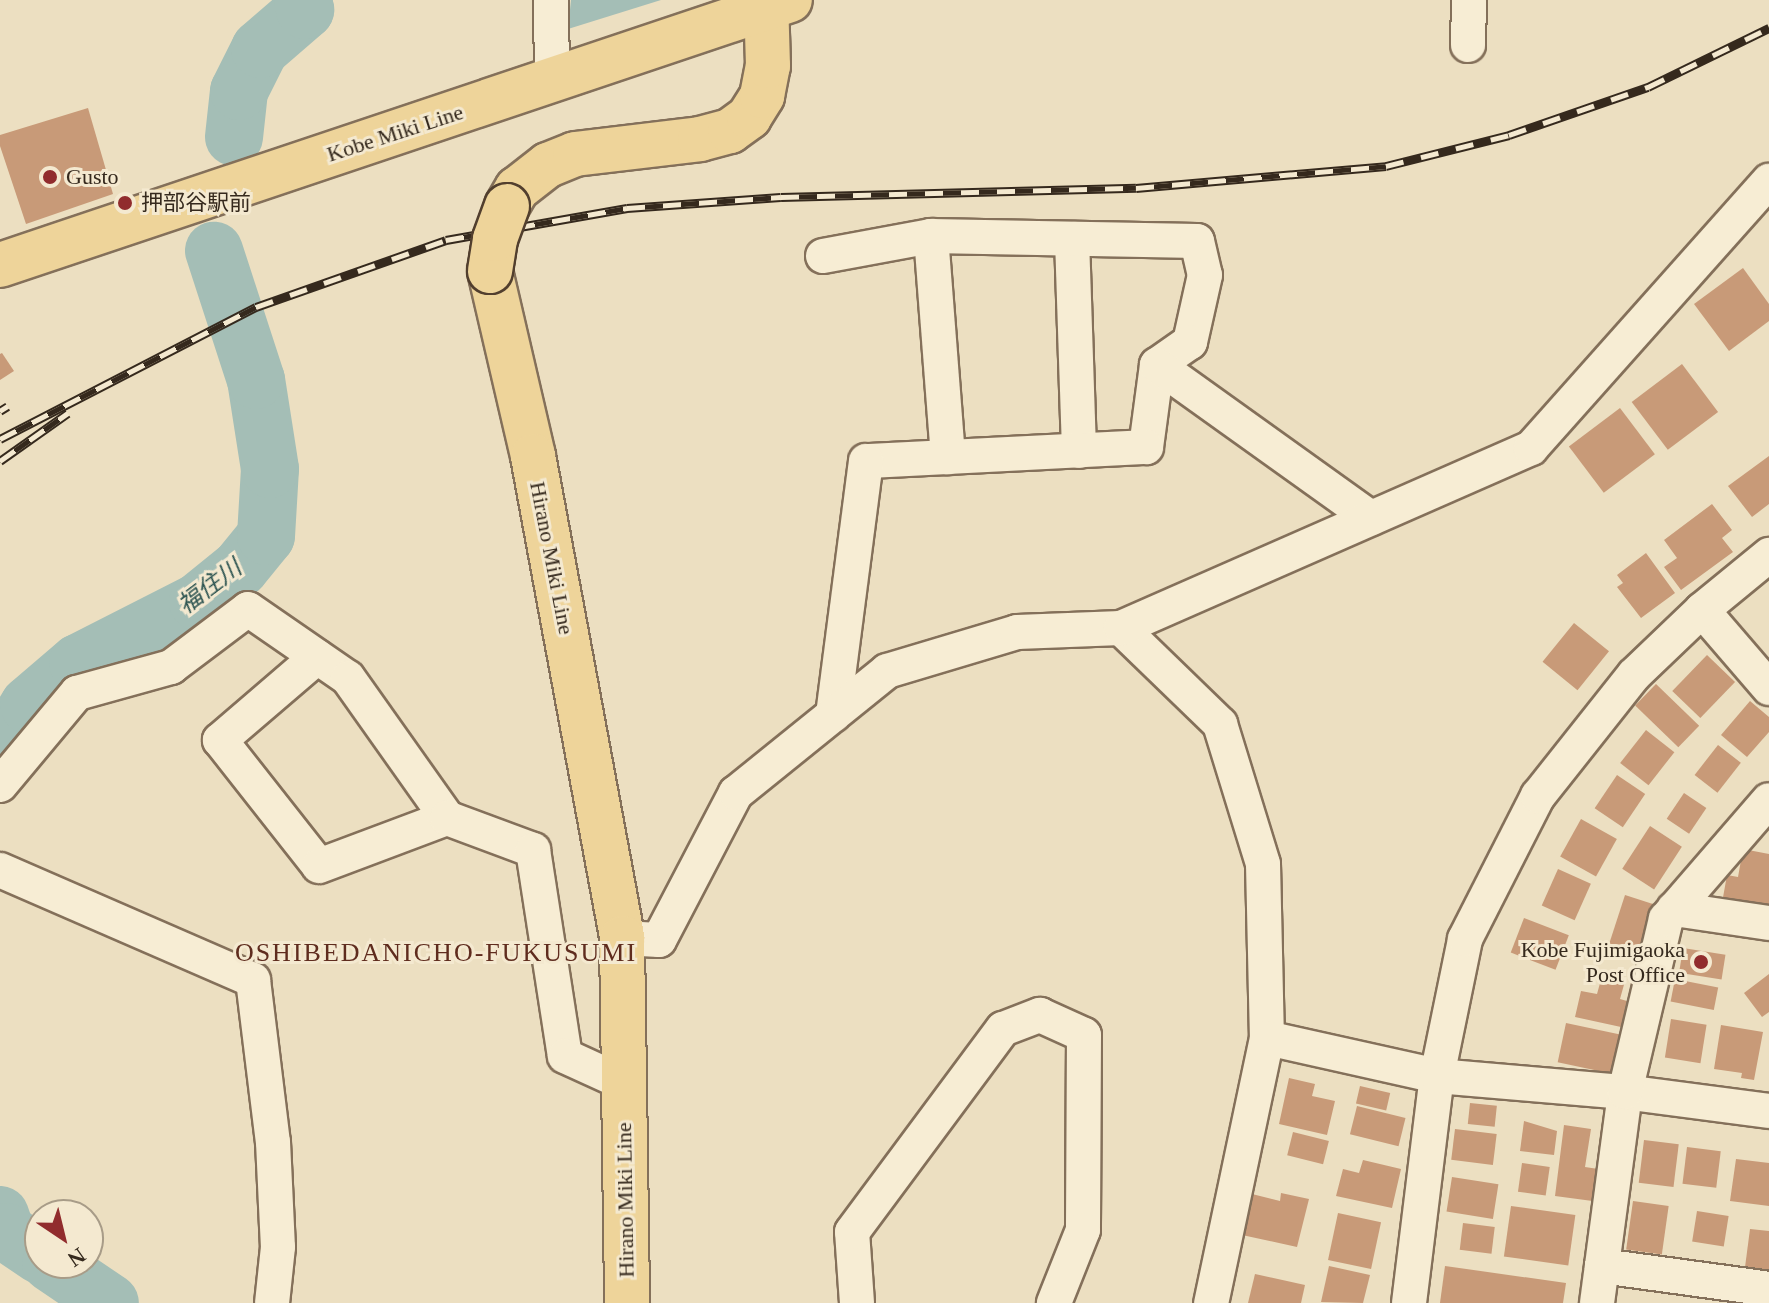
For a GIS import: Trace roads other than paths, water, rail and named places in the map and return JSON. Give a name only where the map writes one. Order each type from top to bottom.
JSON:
[{"type":"main road","name":"Kobe Miki Line","points":[[0,265],[552,81],[774,2]]},
{"type":"main road","name":"Hirano Miki Line","points":[[627,1303],[622,938],[533,456],[490,271],[495,239],[507,206],[517,189],[548,165],[575,154],[700,139],[730,131],[749,117],[762,96],[774,2]]},
{"type":"street","points":[[551,0],[552,81]]},
{"type":"street","points":[[1468,45],[1469,0]]},
{"type":"street","points":[[622,938],[659,940],[736,793],[887,671],[1017,632],[1121,628],[1531,448],[1769,181]]},
{"type":"street","points":[[931,236],[948,457]]},
{"type":"street","points":[[823,256],[931,236],[1197,241],[1205,275],[1190,342],[1157,365],[1146,447],[866,461],[833,715]]},
{"type":"street","points":[[1072,239],[1079,451]]},
{"type":"street","points":[[1157,365],[1371,518]]},
{"type":"street","points":[[1409,1303],[1437,1076],[1465,939],[1538,796],[1634,675],[1702,610],[1769,555]]},
{"type":"street","points":[[0,785],[77,693],[171,667],[248,609],[348,678],[447,818],[533,850],[565,1056],[624,1083]]},
{"type":"street","points":[[1702,610],[1769,688]]},
{"type":"street","points":[[1121,628],[1220,724],[1263,864],[1267,1038],[1211,1303]]},
{"type":"street","points":[[317,657],[220,740],[319,866],[447,818]]},
{"type":"street","points":[[1597,1303],[1625,1092],[1666,919],[1769,800]]},
{"type":"street","points":[[0,870],[253,980],[273,1142],[278,1247],[272,1303]]},
{"type":"street","points":[[1674,909],[1769,923]]},
{"type":"street","points":[[857,1303],[852,1232],[1003,1029],[1040,1015],[1084,1035],[1083,1230],[1054,1303]]},
{"type":"street","points":[[1267,1038],[1437,1076],[1625,1092],[1769,1111]]},
{"type":"street","points":[[1602,1266],[1769,1289]]},
{"type":"water","points":[[571,0],[661,0],[568,29]]},
{"type":"waterway","name":"福住川","points":[[234,137],[239,91],[260,49],[305,10],[303,0]]},
{"type":"waterway","name":"福住川","points":[[0,752],[29,705],[78,663],[198,602],[240,568],[266,536],[270,469],[256,380],[214,251]]},
{"type":"waterway","name":"福住川","points":[[0,1215],[6,1232],[24,1244]]},
{"type":"waterway","name":"福住川","points":[[75,1279],[110,1303]]},
{"type":"railway","points":[[0,439],[256,307],[446,240],[627,208],[781,197],[1136,188],[1386,166],[1509,135],[1648,87],[1769,28]]},
{"type":"railway","points":[[0,411],[8,406]]},
{"type":"railway","points":[[0,461],[68,413]]},
{"type":"place","name":"Gusto","points":[[50,177]]},
{"type":"place","name":"押部谷駅前","points":[[125,203]]},
{"type":"place","name":"Kobe Fujimigaoka Post Office","points":[[1701,962]]},
{"type":"district","name":"OSHIBEDANICHO-FUKUSUMI","points":[[436,953]]}]
